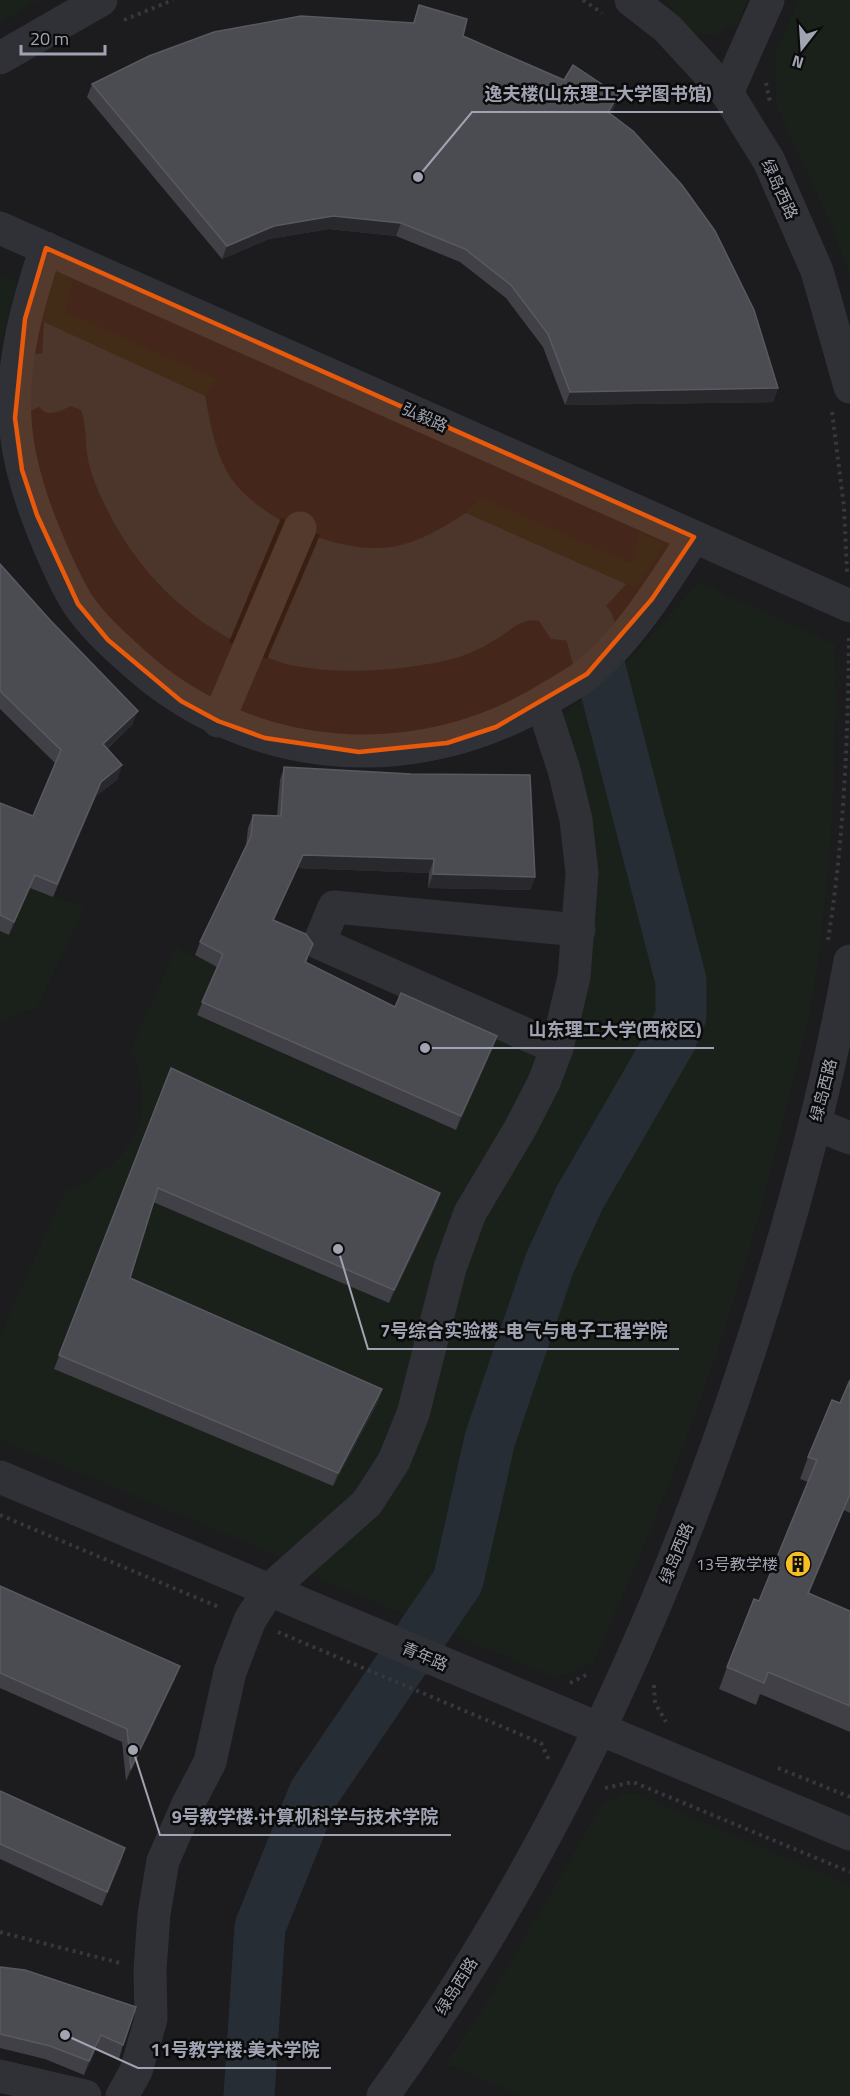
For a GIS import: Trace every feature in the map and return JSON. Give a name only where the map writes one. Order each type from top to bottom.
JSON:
[{"type":"street","points":[[0,58],[101,0]]},
{"type":"street","points":[[727,93],[768,0]]},
{"type":"street","name":"绿岛西路","points":[[620,9],[667,28],[727,93],[769,161],[817,271],[841,399]]},
{"type":"street","name":"弘毅路","points":[[0,228],[849,606]]},
{"type":"street","points":[[46,248],[25,319],[17,368],[11,471],[78,604],[108,640],[142,671],[181,701],[218,721],[265,738],[314,748],[359,752],[447,743],[496,728],[542,703],[587,674],[623,636],[652,599],[694,537]]},
{"type":"street","points":[[218,721],[248,655],[300,528]]},
{"type":"street","points":[[123,2096],[136,2072],[151,2019],[150,1970],[154,1914],[163,1861],[187,1806],[210,1762],[230,1672],[250,1620],[269,1590],[367,1503],[394,1461],[413,1414],[450,1268],[470,1214],[521,1127],[544,1082],[557,1048],[574,977],[582,873],[576,820],[564,770],[542,703]]},
{"type":"street","points":[[557,1048],[319,943],[334,907],[579,930]]},
{"type":"street","name":"绿岛西路","points":[[383,2096],[454,1992],[509,1900],[628,1671],[679,1550],[732,1406],[771,1283],[815,1124],[837,1037],[839,954]]},
{"type":"street","points":[[815,1124],[850,1138]]},
{"type":"street","name":"青年路","points":[[0,1477],[850,1834]]},
{"type":"street","points":[[0,2076],[67,2094]]},
{"type":"path","points":[[583,0],[620,9]]},
{"type":"path","points":[[839,954],[849,606],[841,399]]},
{"type":"path","points":[[0,1515],[541,1743],[549,1759],[548,1770]]},
{"type":"path","points":[[564,1685],[587,1676],[595,1669]]},
{"type":"path","points":[[654,1680],[655,1704],[663,1721],[674,1725]]},
{"type":"path","points":[[773,1766],[850,1797]]},
{"type":"path","points":[[599,1795],[604,1788],[633,1782],[850,1872]]},
{"type":"path","points":[[0,1932],[150,1970]]},
{"type":"highlighted area","points":[[46,248],[694,537],[652,599],[587,674],[496,727],[447,743],[359,752],[265,738],[218,721],[181,701],[108,640],[78,604],[37,515],[22,470],[15,418],[25,319]]},
{"type":"shaded area","points":[[0,0],[850,0],[850,2096],[0,2096]]},
{"type":"shaded area","points":[[0,0],[39,0],[0,23]]},
{"type":"shaded area","points":[[664,0],[748,0],[737,25],[714,35],[694,33]]},
{"type":"shaded area","points":[[799,0],[850,0],[850,277],[833,229],[776,105],[775,55]]},
{"type":"shaded area","points":[[51,268],[73,279],[66,312],[217,379],[205,396],[33,318]]},
{"type":"shaded area","points":[[0,275],[17,282],[0,346]]},
{"type":"shaded area","points":[[44,322],[205,396],[218,452],[226,470],[239,488],[257,504],[303,532],[329,541],[379,548],[401,545],[418,539],[435,532],[466,513],[626,584],[589,625],[571,641],[551,639],[539,621],[533,620],[521,623],[489,644],[464,655],[444,661],[406,667],[368,671],[329,670],[290,665],[269,658],[224,636],[202,622],[163,588],[130,548],[104,503],[93,476],[88,460],[81,410],[71,406],[50,413],[39,406]]},
{"type":"shaded area","points":[[481,497],[631,563],[639,532],[665,544],[635,588],[466,513]]},
{"type":"shaded area","points":[[699,582],[835,644],[836,719],[833,795],[828,871],[817,967],[805,1032],[766,1189],[747,1259],[702,1395],[651,1530],[593,1663],[557,1678],[303,1572],[360,1527],[457,1291],[486,1206],[583,993],[553,724],[634,655]]},
{"type":"shaded area","points":[[30,888],[85,907],[37,1008],[0,1024],[0,931],[9,935]]},
{"type":"shaded area","points":[[176,947],[218,967],[197,1015],[455,1130],[458,1020],[543,1059],[404,1420],[373,1481],[288,1560],[0,1440],[0,1335],[65,1191],[89,1180],[108,1167],[123,1152],[134,1136],[140,1118],[142,1097],[139,1074],[131,1049]]},
{"type":"shaded area","points":[[623,1793],[637,1794],[850,1885],[850,2096],[522,2096],[446,2064],[494,1991],[601,1805]]},
{"type":"pier","points":[[281,518],[320,535],[267,659],[229,642]]},
{"type":"building","points":[[419,5],[467,19],[463,36],[564,80],[573,65],[618,95],[608,112],[633,131],[682,185],[715,231],[754,310],[778,388],[570,392],[548,334],[511,285],[465,249],[401,223],[333,216],[274,226],[227,246],[92,84],[149,56],[214,32],[301,16],[414,23]]},
{"type":"building","points":[[0,564],[50,620],[138,711],[103,744],[122,765],[101,782],[57,884],[35,875],[14,922],[0,915],[0,803],[33,816],[61,750],[0,691]]},
{"type":"building","points":[[284,767],[411,774],[530,775],[535,877],[433,874],[434,859],[303,855],[273,920],[306,934],[313,944],[305,962],[395,1007],[401,993],[497,1036],[461,1116],[202,1002],[223,954],[200,942],[251,836],[253,815],[281,816]]},
{"type":"building","points":[[171,1068],[440,1193],[394,1290],[158,1188],[130,1278],[382,1389],[338,1473],[59,1355]]},
{"type":"building","name":"13号教学楼","points":[[850,1380],[850,1494],[808,1593],[850,1611],[850,1706],[768,1672],[764,1683],[727,1667],[754,1599],[759,1601],[817,1460],[808,1457],[832,1400],[840,1403]]},
{"type":"building","points":[[0,1586],[180,1666],[131,1768],[127,1729],[0,1673]]},
{"type":"building","points":[[0,1791],[125,1848],[107,1892],[0,1844]]},
{"type":"building","points":[[0,1967],[25,1970],[136,2007],[123,2045],[101,2035],[89,2061],[50,2046],[0,2034]]},
{"type":"waterway","points":[[0,396],[40,379]]},
{"type":"waterway","points":[[249,2096],[260,1927],[314,1793],[458,1581],[490,1439],[549,1265],[579,1199],[671,1040],[681,1016],[681,981],[589,625]]},
{"type":"place","name":"逸夫楼(山东理工大学图书馆)","points":[[418,177]]},
{"type":"place","name":"山东理工大学(西校区)","points":[[425,1048]]},
{"type":"place","name":"7号综合实验楼-电气与电子工程学院","points":[[338,1249]]},
{"type":"place","name":"13号教学楼","points":[[798,1564]]},
{"type":"place","name":"9号教学楼·计算机科学与技术学院","points":[[133,1750]]},
{"type":"place","name":"11号教学楼·美术学院","points":[[65,2035]]}]
